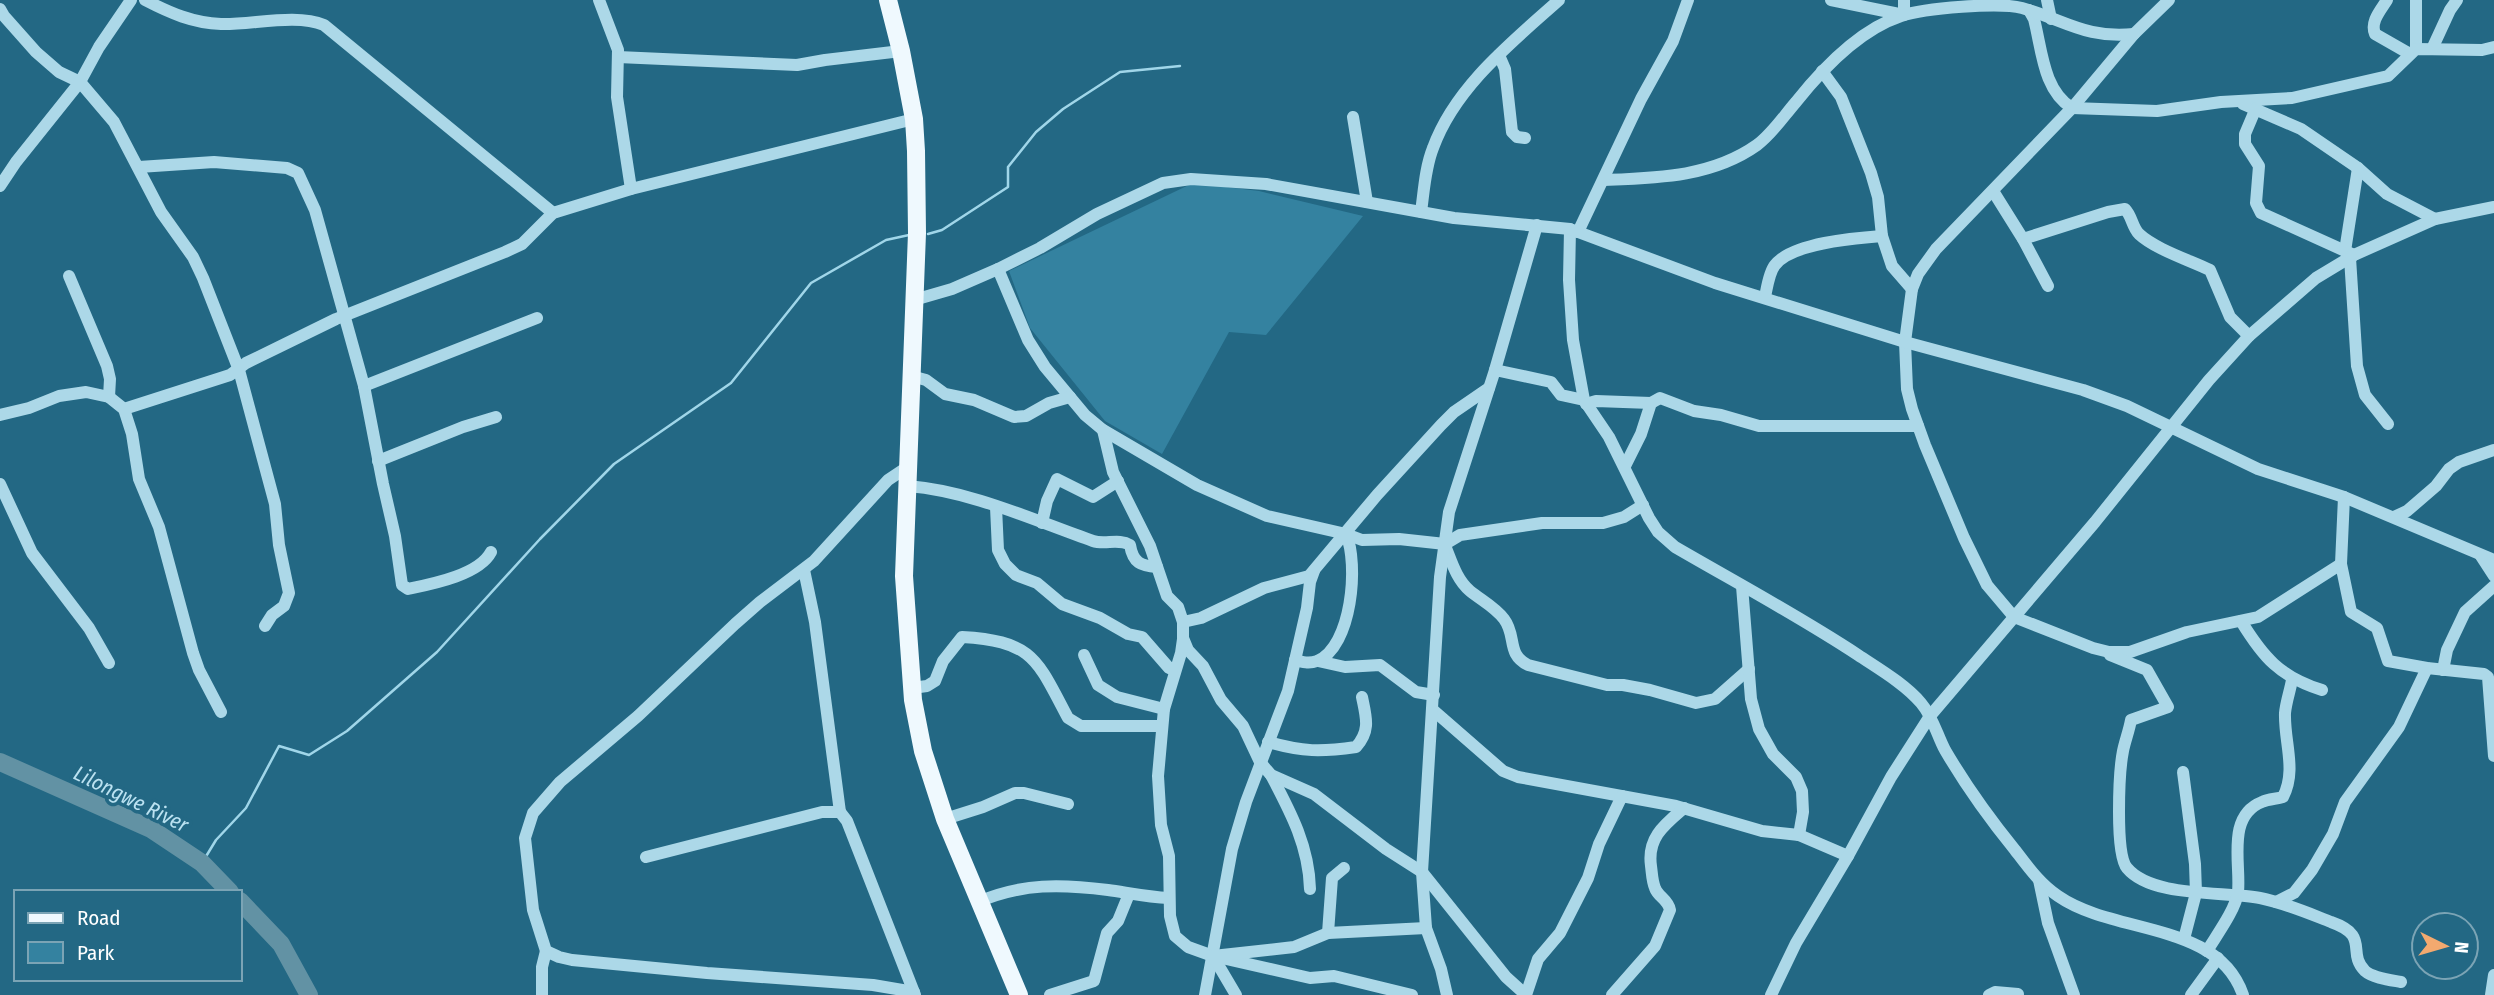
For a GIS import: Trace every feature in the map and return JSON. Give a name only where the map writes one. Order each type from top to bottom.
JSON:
[{"type":"main road","points":[[888,0],[914,119],[917,233],[904,576],[912,688],[923,751],[945,819],[1019,995]]},
{"type":"street","points":[[0,186],[80,82],[99,47],[131,0]]},
{"type":"street","points":[[145,0],[176,16],[205,22],[221,24],[308,20],[324,25],[553,213]]},
{"type":"street","points":[[599,0],[616,43],[617,96],[631,189]]},
{"type":"street","points":[[1420,212],[1427,170],[1439,132],[1451,110],[1499,55],[1559,0]]},
{"type":"street","points":[[1688,0],[1673,41],[1641,99],[1604,180],[1574,230],[1569,281],[1573,341],[1585,402],[1609,437],[1657,532],[1742,586],[1805,620],[1913,695],[1930,716],[1940,741],[1983,811],[2039,880],[2058,896],[2085,910],[2184,939],[2213,954],[2235,979],[2243,995]]},
{"type":"street","points":[[1831,0],[1904,15]]},
{"type":"street","points":[[1904,0],[1904,15]]},
{"type":"street","points":[[2047,0],[2052,19]]},
{"type":"street","points":[[2169,0],[2134,34],[2072,108],[1936,249],[1918,274],[1912,289],[1905,342],[1907,389],[1918,426],[1964,538],[1987,585],[2014,617],[2147,670],[2168,707],[2131,720],[2122,753],[2119,842],[2120,857],[2127,868],[2139,877],[2196,893],[2238,895],[2276,902],[2347,927],[2354,938],[2364,970],[2371,975],[2400,982]]},
{"type":"street","points":[[2387,0],[2375,19],[2373,31],[2413,52]]},
{"type":"street","points":[[2413,52],[2416,0]]},
{"type":"street","points":[[2432,49],[2457,0]]},
{"type":"street","points":[[1604,180],[1672,177],[1736,157],[1768,136],[1822,71],[1866,34],[1884,22],[1904,15],[2014,6],[2085,31],[2111,37],[2134,34]]},
{"type":"street","points":[[0,9],[36,52],[59,72],[80,82],[114,122],[161,212],[193,257],[203,278],[239,370],[270,481],[289,593],[284,606],[272,615],[265,626]]},
{"type":"street","points":[[2029,10],[2034,19],[2053,90],[2062,102],[2072,108],[2157,111],[2236,101],[2292,98],[2388,76],[2413,52],[2432,49],[2482,50],[2494,47]]},
{"type":"street","points":[[618,57],[797,65],[901,51]]},
{"type":"street","points":[[1499,55],[1505,69],[1512,132],[1517,137],[1525,138]]},
{"type":"street","points":[[1822,71],[1841,97],[1871,173],[1878,197],[1882,236],[1892,266],[1912,289]]},
{"type":"street","points":[[2236,101],[2301,129],[2358,168],[2394,199],[2435,219]]},
{"type":"street","points":[[2256,108],[2245,134],[2245,144],[2259,166],[2256,203],[2261,213],[2350,255]]},
{"type":"street","points":[[1353,117],[1367,202]]},
{"type":"street","points":[[124,409],[207,384],[346,316],[513,248],[536,232],[553,213],[631,189],[914,119]]},
{"type":"street","points":[[139,167],[214,162],[287,168],[298,173],[315,210],[364,386],[396,536],[404,588],[422,586],[475,569],[491,552]]},
{"type":"street","points":[[2358,168],[2350,255],[2357,366],[2365,395],[2388,424]]},
{"type":"street","points":[[915,300],[953,289],[999,269],[1097,214],[1163,183],[1191,178],[1266,184],[1454,218],[1574,230],[1705,279],[1905,342],[2073,387],[2127,406],[2258,469],[2344,497],[2488,558],[2494,576]]},
{"type":"street","points":[[1993,191],[2048,286]]},
{"type":"street","points":[[1771,995],[1796,943],[1930,716],[2173,427],[2209,380],[2249,336],[2316,278],[2350,255],[2435,219],[2494,207]]},
{"type":"street","points":[[2023,239],[2125,209],[2136,231],[2146,240],[2210,270],[2230,317],[2249,336]]},
{"type":"street","points":[[1447,995],[1426,928],[1422,872],[1440,577],[1449,512],[1495,370],[1537,225]]},
{"type":"street","points":[[1765,297],[1774,265],[1791,253],[1847,239],[1882,236]]},
{"type":"street","points":[[999,269],[1028,340],[1045,367],[1103,430],[1197,485],[1267,516],[1362,540],[1399,539],[1445,544],[1460,535],[1542,523],[1603,523],[1624,517],[1643,505]]},
{"type":"street","points":[[69,276],[107,366],[110,379],[109,397]]},
{"type":"street","points":[[364,386],[537,318]]},
{"type":"street","points":[[1495,370],[1551,382],[1561,395],[1585,402],[1651,403],[1660,398],[1694,411],[1715,413],[1759,426],[1918,426]]},
{"type":"street","points":[[911,376],[926,380],[945,394],[974,400],[1014,417],[1026,416],[1049,403],[1070,397]]},
{"type":"street","points":[[1183,622],[1201,618],[1264,588],[1303,579],[1314,571],[1377,495],[1441,425],[1460,407],[1489,388]]},
{"type":"street","points":[[0,415],[29,408],[51,398],[94,391],[109,397],[124,409],[132,434],[139,480],[159,527],[193,653],[221,712]]},
{"type":"street","points":[[1625,466],[1641,434],[1651,403]]},
{"type":"street","points":[[378,461],[463,427],[496,417]]},
{"type":"street","points":[[1103,430],[1113,472],[1150,546],[1167,596],[1178,607],[1183,622],[1181,653],[1161,726],[1158,788],[1163,835],[1169,856],[1171,928],[1175,936],[1188,947],[1213,956],[1310,978],[1334,976],[1412,995]]},
{"type":"street","points":[[2394,517],[2407,511],[2459,462],[2494,450]]},
{"type":"street","points":[[542,995],[542,967],[546,951],[533,910],[526,856],[527,829],[533,813],[560,782],[638,716],[734,624],[804,570],[888,480],[909,466]]},
{"type":"street","points":[[1042,523],[1047,501],[1057,479],[1093,497],[1118,481]]},
{"type":"street","points":[[0,484],[32,553],[89,628],[109,663]]},
{"type":"street","points":[[908,486],[945,490],[1096,542],[1125,542],[1130,545],[1133,558],[1138,564],[1157,567]]},
{"type":"street","points":[[2344,497],[2341,564],[2351,612],[2377,628],[2388,661],[2484,674],[2488,677],[2494,756]]},
{"type":"street","points":[[996,508],[998,550],[1005,564],[1016,575],[1037,583],[1062,604],[1100,618],[1128,635],[1142,636],[1169,668],[1175,671]]},
{"type":"street","points":[[1318,661],[1332,649],[1340,635],[1350,600],[1352,563],[1346,534]]},
{"type":"street","points":[[1445,544],[1457,575],[1468,589],[1506,621],[1514,654],[1528,665],[1607,685],[1650,690],[1696,703],[1715,699],[1749,669]]},
{"type":"street","points":[[2093,648],[2109,652],[2130,652],[2187,632],[2258,617],[2341,564]]},
{"type":"street","points":[[804,570],[816,622],[840,813],[847,821],[914,993]]},
{"type":"street","points":[[1205,995],[1233,849],[1260,762],[1287,691],[1314,571]]},
{"type":"street","points":[[1742,586],[1751,699],[1759,729],[1773,754],[1796,777],[1802,792],[1803,812],[1799,835]]},
{"type":"street","points":[[2443,670],[2447,650],[2465,612],[2494,586]]},
{"type":"street","points":[[2242,621],[2262,653],[2292,680],[2322,690]]},
{"type":"street","points":[[912,688],[927,686],[935,681],[943,662],[962,637],[988,638],[1020,648],[1031,657],[1043,672],[1068,718],[1074,723],[1101,727],[1161,726]]},
{"type":"street","points":[[1183,639],[1188,650],[1210,677],[1221,700],[1243,726],[1300,834],[1307,858],[1310,889]]},
{"type":"street","points":[[1084,655],[1098,685],[1117,697],[1164,709]]},
{"type":"street","points":[[1295,660],[1308,663],[1318,661],[1345,667],[1380,666],[1416,692],[1434,695]]},
{"type":"street","points":[[2276,902],[2294,893],[2312,870],[2333,834],[2345,802],[2399,727],[2427,668]]},
{"type":"street","points":[[2191,995],[2213,954],[2238,895],[2238,836],[2246,816],[2263,800],[2283,797],[2286,792],[2291,760],[2286,737],[2285,710],[2292,680]]},
{"type":"street","points":[[1268,743],[1320,752],[1356,747],[1365,737],[1367,721],[1362,697]]},
{"type":"street","points":[[1433,710],[1503,771],[1527,779],[1684,808],[1762,831],[1799,835],[1848,856]]},
{"type":"street","points":[[2183,772],[2195,864],[2196,893],[2184,939]]},
{"type":"street","points":[[1270,775],[1314,794],[1386,849],[1422,872],[1507,977],[1526,995],[1538,959],[1560,933],[1588,878],[1599,844],[1622,796]]},
{"type":"street","points":[[945,819],[1015,793],[1068,804]]},
{"type":"street","points":[[1612,995],[1655,946],[1670,910],[1666,900],[1657,893],[1653,885],[1650,846],[1660,829],[1684,808]]},
{"type":"street","points":[[646,857],[822,812],[840,813]]},
{"type":"street","points":[[1328,933],[1332,878],[1344,868]]},
{"type":"street","points":[[2039,880],[2048,923],[2074,995]]},
{"type":"street","points":[[978,902],[1016,888],[1041,886],[1083,887],[1169,898]]},
{"type":"street","points":[[1050,995],[1094,981],[1107,933],[1118,920],[1129,894]]},
{"type":"street","points":[[1213,956],[1294,947],[1328,933],[1426,928]]},
{"type":"street","points":[[546,951],[572,960],[873,985],[914,993]]},
{"type":"street","points":[[1213,956],[1236,995]]},
{"type":"street","points":[[2492,991],[2494,975]]},
{"type":"street","points":[[1989,995],[1995,992],[2018,994]]},
{"type":"green space","points":[[1193,183],[1259,191],[1363,216],[1266,335],[1229,332],[1162,454],[1105,421],[1030,328],[1009,271]]},
{"type":"waterway","points":[[928,234],[942,230],[1008,187],[1008,167],[1036,132],[1063,109],[1120,72],[1180,66]]},
{"type":"waterway","points":[[202,863],[216,840],[246,808],[279,746],[309,755],[347,731],[437,652],[540,539],[614,464],[731,383],[811,283],[886,240],[909,235]]},
{"type":"waterway","name":"Lilongwe River","points":[[0,762],[151,829],[202,863],[228,890]]},
{"type":"waterway","name":"Lilongwe River","points":[[242,903],[281,944],[309,995]]}]
